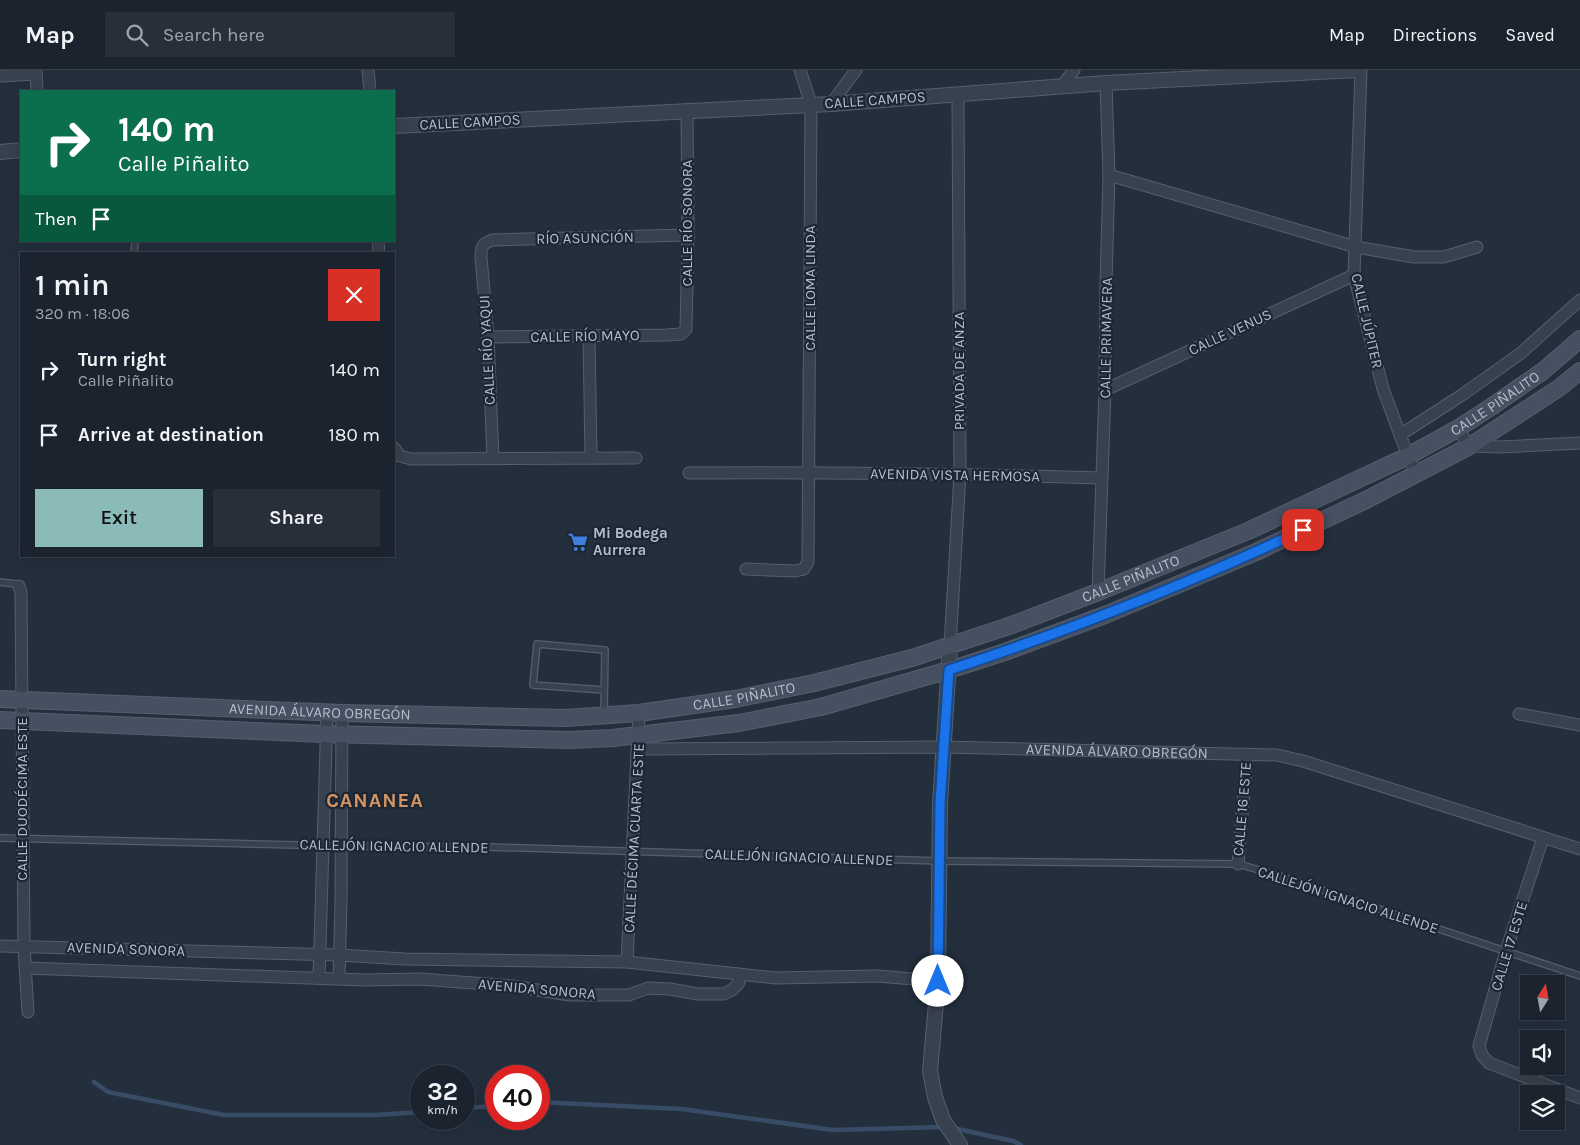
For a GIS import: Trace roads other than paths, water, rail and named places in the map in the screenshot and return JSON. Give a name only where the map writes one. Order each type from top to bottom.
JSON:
[{"type":"main road","name":"CALLE PIÑALITO","points":[[639,713],[735,699],[814,683],[912,658],[1009,626],[1098,592],[1248,531],[1408,456],[1457,429],[1491,407],[1543,371],[1580,339]]},
{"type":"main road","name":"CALLE PIÑALITO","points":[[638,742],[821,707],[1005,652],[1114,612],[1256,552],[1417,474],[1470,446],[1559,388],[1580,371]]},
{"type":"main road","name":"AVENIDA ÁLVARO OBREGÓN","points":[[0,700],[335,713],[565,718],[639,713]]},
{"type":"main road","name":"AVENIDA ÁLVARO OBREGÓN","points":[[0,720],[334,734],[569,740],[613,738],[638,742]]},
{"type":"street","points":[[368,70],[370,90]]},
{"type":"street","name":"CALLE LOMA LINDA","points":[[746,569],[795,571],[804,569],[808,562],[811,104],[800,70]]},
{"type":"street","points":[[831,104],[856,70]]},
{"type":"street","points":[[1062,86],[1074,70]]},
{"type":"street","name":"CALLE CAMPOS","points":[[395,126],[831,104],[1106,83],[1283,72],[1356,70]]},
{"type":"street","name":"CALLE JÚPITER","points":[[1361,70],[1354,275],[1383,389],[1408,456],[1417,474]]},
{"type":"street","points":[[0,76],[36,72],[37,90]]},
{"type":"street","name":"CALLE PRIMAVERA","points":[[1098,592],[1110,175],[1106,83]]},
{"type":"street","name":"PRIVADA DE ANZA","points":[[950,646],[960,474],[958,94]]},
{"type":"street","name":"CALLE RÍO SONORA","points":[[681,334],[686,329],[687,322],[687,110]]},
{"type":"street","points":[[0,152],[20,150]]},
{"type":"street","points":[[1110,175],[1356,247],[1414,257],[1444,257],[1477,247]]},
{"type":"street","name":"RÍO ASUNCIÓN","points":[[484,243],[492,240],[688,235]]},
{"type":"street","name":"CALLE RÍO YAQUI","points":[[484,243],[481,248],[481,257],[488,337],[493,458]]},
{"type":"street","name":"CALLE VENUS","points":[[1105,390],[1354,275]]},
{"type":"street","points":[[1400,435],[1462,395],[1521,353],[1580,300]]},
{"type":"street","name":"CALLE RÍO MAYO","points":[[488,337],[681,334]]},
{"type":"street","points":[[589,335],[591,458]]},
{"type":"street","points":[[1457,429],[1470,446],[1501,447],[1580,443]]},
{"type":"street","points":[[395,449],[400,456],[411,459],[636,458]]},
{"type":"street","name":"AVENIDA VISTA HERMOSA","points":[[689,473],[809,472],[1102,478]]},
{"type":"street","name":"CALLE DUODÉCIMA ESTE","points":[[19,586],[24,946],[28,1012]]},
{"type":"street","points":[[950,646],[943,748],[939,861],[938,981],[930,1071],[935,1097],[943,1120],[960,1145]]},
{"type":"street","points":[[319,978],[324,845],[335,713]]},
{"type":"street","name":"CALLE DÉCIMA CUARTA ESTE","points":[[628,962],[639,713]]},
{"type":"street","points":[[1519,714],[1580,725]]},
{"type":"street","points":[[334,734],[341,846],[339,979]]},
{"type":"street","name":"AVENIDA ÁLVARO OBREGÓN","points":[[638,742],[1277,755],[1580,849]]},
{"type":"street","name":"CALLE 16 ESTE","points":[[1238,864],[1247,754]]},
{"type":"street","name":"CALLE 17 ESTE","points":[[1543,838],[1506,952],[1479,1046],[1482,1055],[1489,1063],[1580,1098]]},
{"type":"street","name":"AVENIDA SONORA","points":[[0,946],[320,956],[339,955],[405,959],[628,962]]},
{"type":"street","points":[[628,962],[776,978],[877,976],[938,981]]},
{"type":"street","name":"AVENIDA SONORA","points":[[25,968],[339,979],[420,979],[512,986],[570,995],[629,996],[648,988],[670,989],[698,994],[724,994],[732,990],[739,983],[739,974]]},
{"type":"lane","points":[[0,582],[19,586]]},
{"type":"lane","points":[[604,690],[533,685],[537,644],[605,650],[604,716]]},
{"type":"lane","name":"CALLEJÓN IGNACIO ALLENDE","points":[[0,838],[341,846],[488,847],[939,861],[1238,864],[1280,876],[1580,976]]},
{"type":"waterway","points":[[94,1082],[108,1092],[224,1115],[375,1115],[410,1113]]},
{"type":"waterway","points":[[550,1103],[682,1109],[833,1130],[943,1127]]},
{"type":"waterway","points":[[475,1107],[485,1107]]},
{"type":"waterway","points":[[953,1128],[1013,1141],[1021,1145]]},
{"type":"place","name":"Mi Bodega Aurrera","points":[[578,542]]},
{"type":"district","name":"CANANEA","points":[[375,800]]}]
